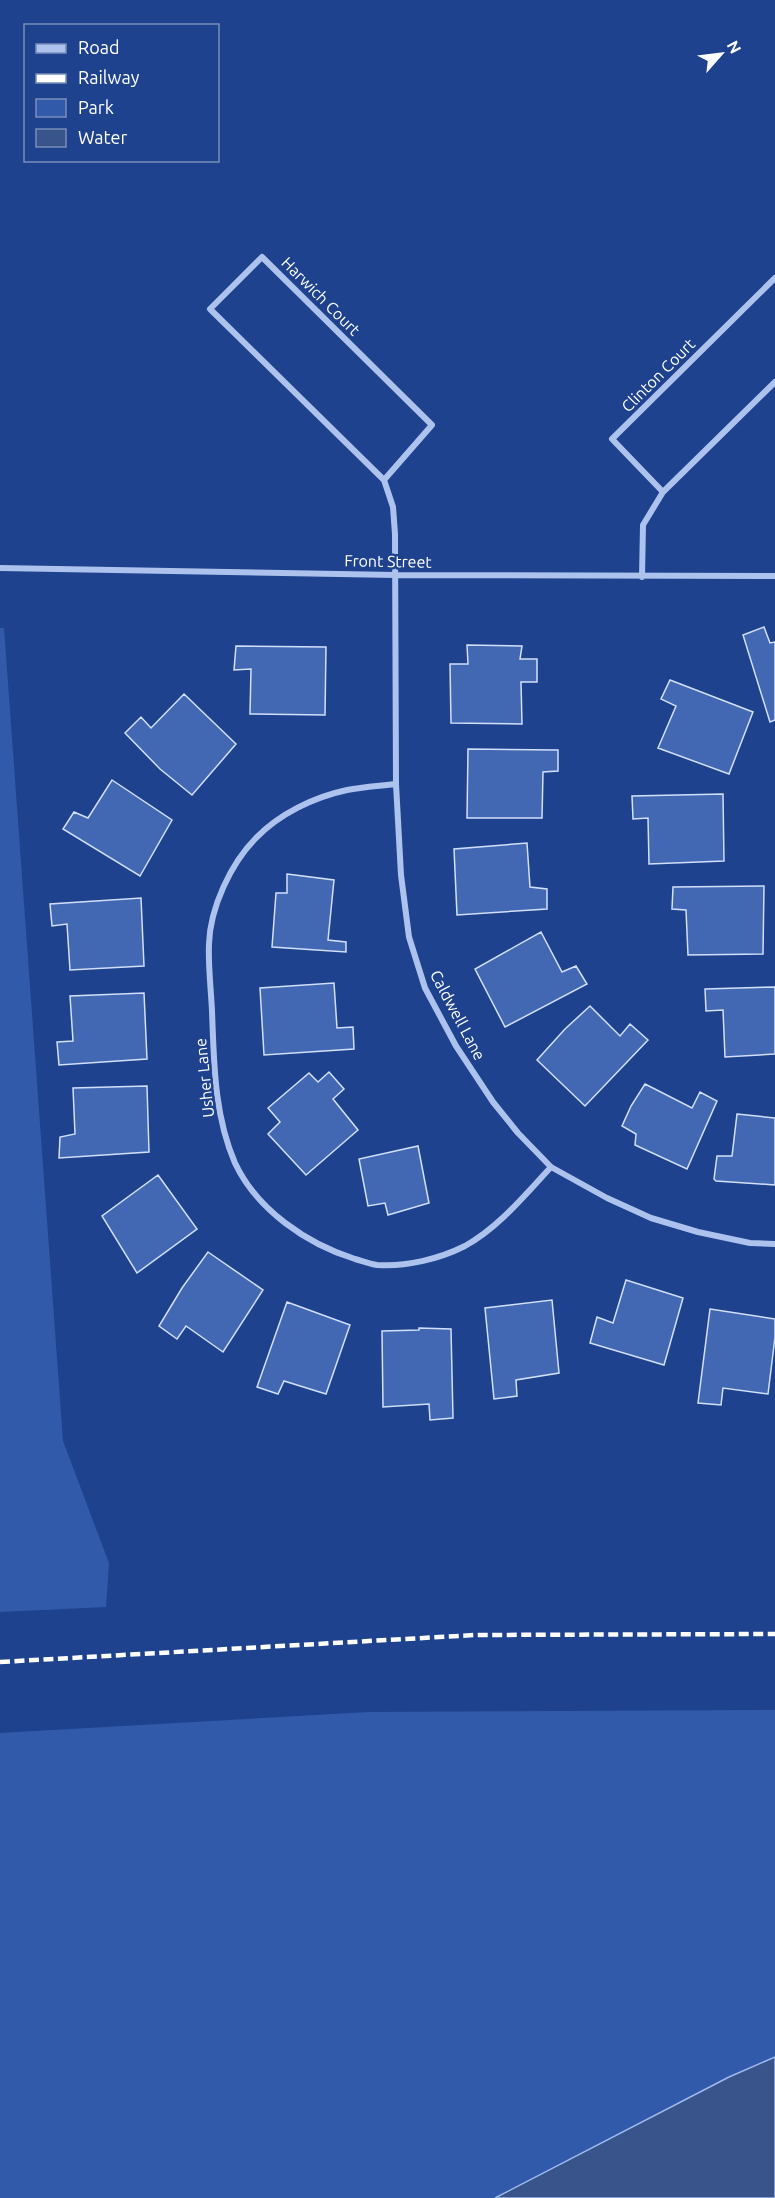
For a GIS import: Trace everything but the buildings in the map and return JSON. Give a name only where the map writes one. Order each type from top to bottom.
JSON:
[{"type":"street","name":"Harwich Court","points":[[384,480],[432,426],[262,257],[210,309],[384,480],[393,507],[395,575]]},
{"type":"street","name":"Clinton Court","points":[[663,492],[612,439],[775,278]]},
{"type":"street","points":[[642,577],[644,525],[663,492],[775,382]]},
{"type":"street","name":"Front Street","points":[[0,568],[395,575],[775,576]]},
{"type":"street","name":"Caldwell Lane","points":[[395,575],[396,784],[401,875],[409,937],[424,988],[456,1046],[493,1102],[518,1133],[551,1167],[607,1198],[651,1218],[709,1235],[750,1243],[775,1244]]},
{"type":"street","name":"Usher Lane","points":[[396,784],[346,790],[315,800],[282,816],[255,838],[231,870],[217,904],[209,942],[214,1067],[221,1123],[236,1164],[256,1196],[295,1231],[332,1252],[376,1265],[422,1262],[465,1245],[503,1218],[551,1167]]},
{"type":"green space","points":[[0,628],[4,628],[63,1441],[109,1563],[106,1607],[0,1612]]},
{"type":"green space","points":[[775,1710],[775,2057],[729,2077],[495,2198],[0,2198],[0,1733],[369,1712]]},
{"type":"water","points":[[775,2057],[775,2198],[495,2198],[729,2077]]},
{"type":"railway","points":[[0,1662],[475,1635],[775,1634]]}]
